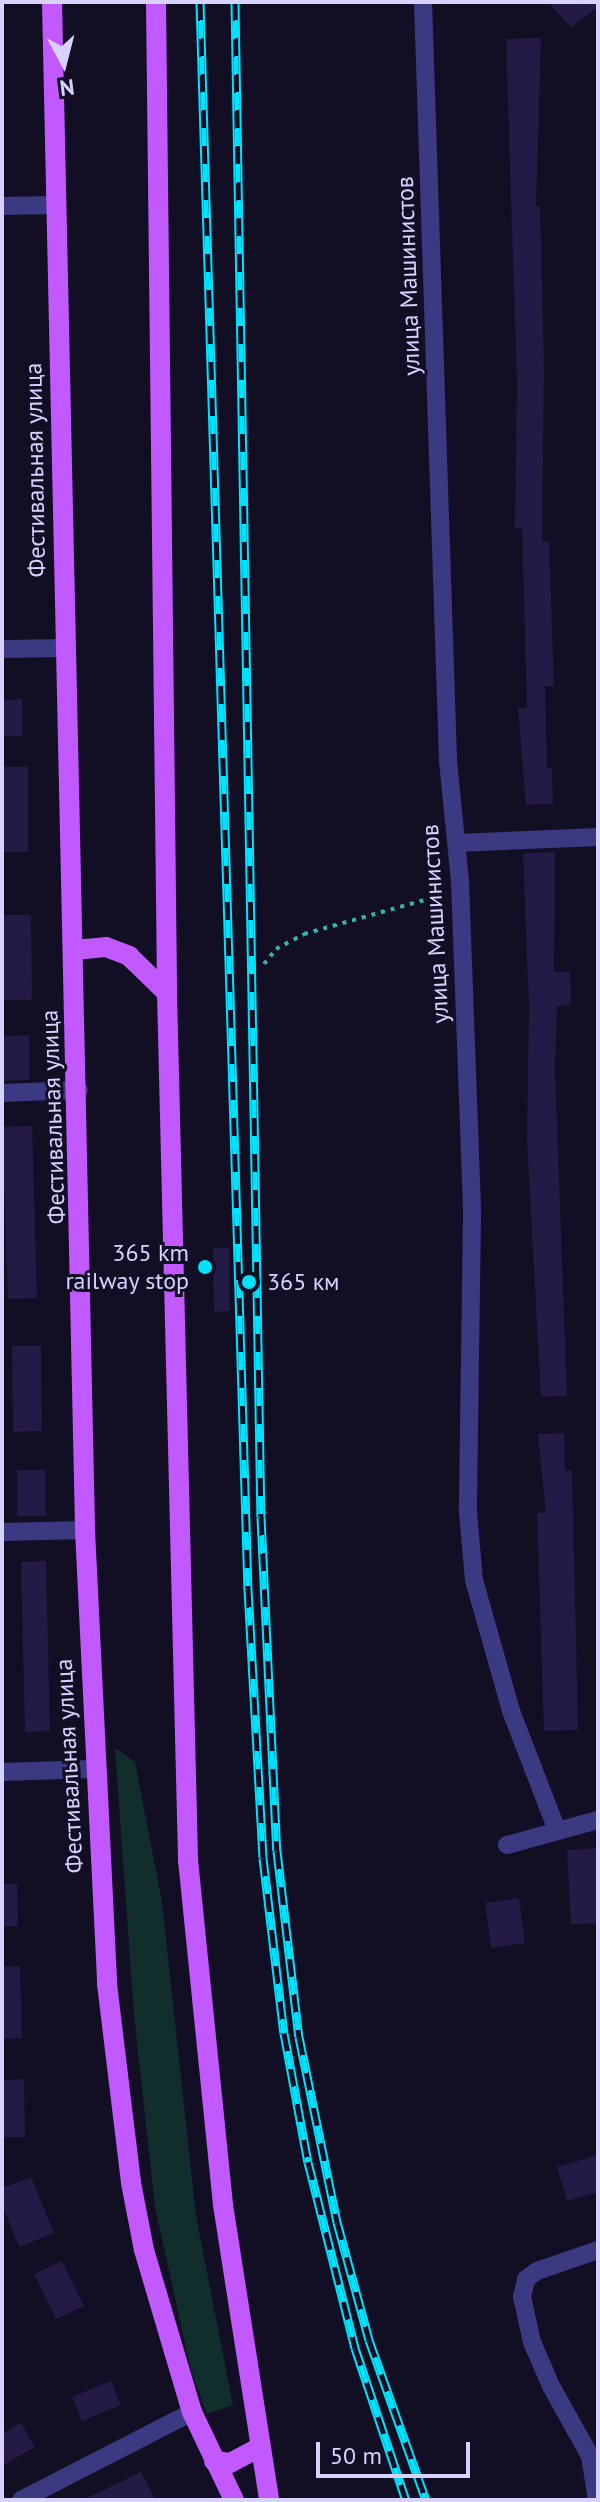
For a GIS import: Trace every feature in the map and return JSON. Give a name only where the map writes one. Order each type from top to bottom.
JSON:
[{"type":"main road","name":"Фестивальная улица","points":[[52,2],[64,648],[79,1090],[85,1530],[93,1769],[107,1984],[131,2183],[165,2334],[192,2412],[234,2500]]},
{"type":"main road","points":[[156,2],[167,993],[188,1860],[223,2205],[269,2500]]},
{"type":"main road","points":[[73,950],[106,947],[129,956],[167,993]]},
{"type":"main road","points":[[214,2461],[230,2463],[260,2447]]},
{"type":"street","name":"улица Машинистов","points":[[423,2],[448,761],[460,881],[473,1245],[468,1512],[474,1580],[511,1711],[557,1830]]},
{"type":"street","points":[[2,206],[56,205]]},
{"type":"street","points":[[2,649],[64,648]]},
{"type":"street","points":[[457,843],[598,837]]},
{"type":"street","points":[[2,1093],[79,1090]]},
{"type":"street","points":[[2,1532],[85,1530]]},
{"type":"street","points":[[2,1772],[93,1769]]},
{"type":"street","points":[[507,1845],[598,1820]]},
{"type":"street","points":[[597,2500],[594,2455],[567,2422],[532,2342],[522,2297],[526,2279],[537,2271],[598,2250]]},
{"type":"street","points":[[21,2500],[192,2412]]},
{"type":"path","points":[[264,964],[276,949],[304,934],[433,901],[460,881]]},
{"type":"green space","points":[[115,1748],[135,1762],[162,1902],[196,2216],[233,2405],[207,2414],[191,2370],[155,2207],[134,2015]]},
{"type":"building","points":[[548,2],[598,2],[598,7],[571,27]]},
{"type":"building","points":[[541,38],[536,206],[540,206],[544,363],[542,542],[549,542],[554,686],[545,686],[547,768],[552,768],[553,804],[526,805],[518,708],[527,708],[522,528],[515,528],[517,383],[506,39]]},
{"type":"building","points":[[22,699],[22,736],[2,736],[2,700]]},
{"type":"building","points":[[2,767],[28,767],[28,852],[2,852]]},
{"type":"building","points":[[555,852],[554,972],[570,972],[571,1005],[557,1006],[555,1069],[567,1396],[541,1397],[527,1141],[529,1006],[523,853]]},
{"type":"building","points":[[2,915],[31,915],[32,1000],[2,1000]]},
{"type":"building","points":[[29,1035],[29,1080],[2,1081],[2,1036]]},
{"type":"building","points":[[32,1126],[37,1298],[8,1299],[2,1127]]},
{"type":"building","points":[[213,1248],[229,1248],[230,1311],[214,1312]]},
{"type":"building","points":[[12,1346],[41,1346],[42,1431],[13,1432]]},
{"type":"building","points":[[564,1433],[565,1471],[572,1470],[578,1730],[544,1731],[537,1513],[546,1513],[538,1434]]},
{"type":"building","points":[[17,1470],[45,1470],[46,1516],[17,1516]]},
{"type":"building","points":[[46,1561],[50,1731],[25,1732],[21,1562]]},
{"type":"building","points":[[598,1848],[598,1923],[571,1924],[567,1850]]},
{"type":"building","points":[[2,1884],[17,1884],[18,1926],[2,1926]]},
{"type":"building","points":[[519,1898],[525,1943],[491,1948],[485,1903]]},
{"type":"building","points":[[20,1966],[22,2038],[2,2039],[2,1967]]},
{"type":"building","points":[[24,2079],[25,2137],[2,2137],[2,2080]]},
{"type":"building","points":[[598,2155],[598,2192],[567,2201],[557,2167]]},
{"type":"building","points":[[31,2177],[54,2233],[19,2247],[2,2205],[2,2188]]},
{"type":"building","points":[[62,2261],[84,2306],[56,2319],[34,2274]]},
{"type":"building","points":[[111,2381],[121,2405],[82,2421],[72,2397]]},
{"type":"building","points":[[21,2423],[35,2447],[2,2466],[2,2434]]},
{"type":"building","points":[[141,2472],[155,2500],[83,2500]]},
{"type":"railway","points":[[200,2],[248,1589],[263,1858],[284,2033],[308,2162],[355,2348],[406,2500]]},
{"type":"railway","points":[[235,2],[261,1517],[277,1851],[299,2037],[337,2222],[369,2340],[426,2500]]},
{"type":"place","name":"365 km railway stop","points":[[205,1267]]},
{"type":"place","name":"365 км","points":[[249,1282]]}]
